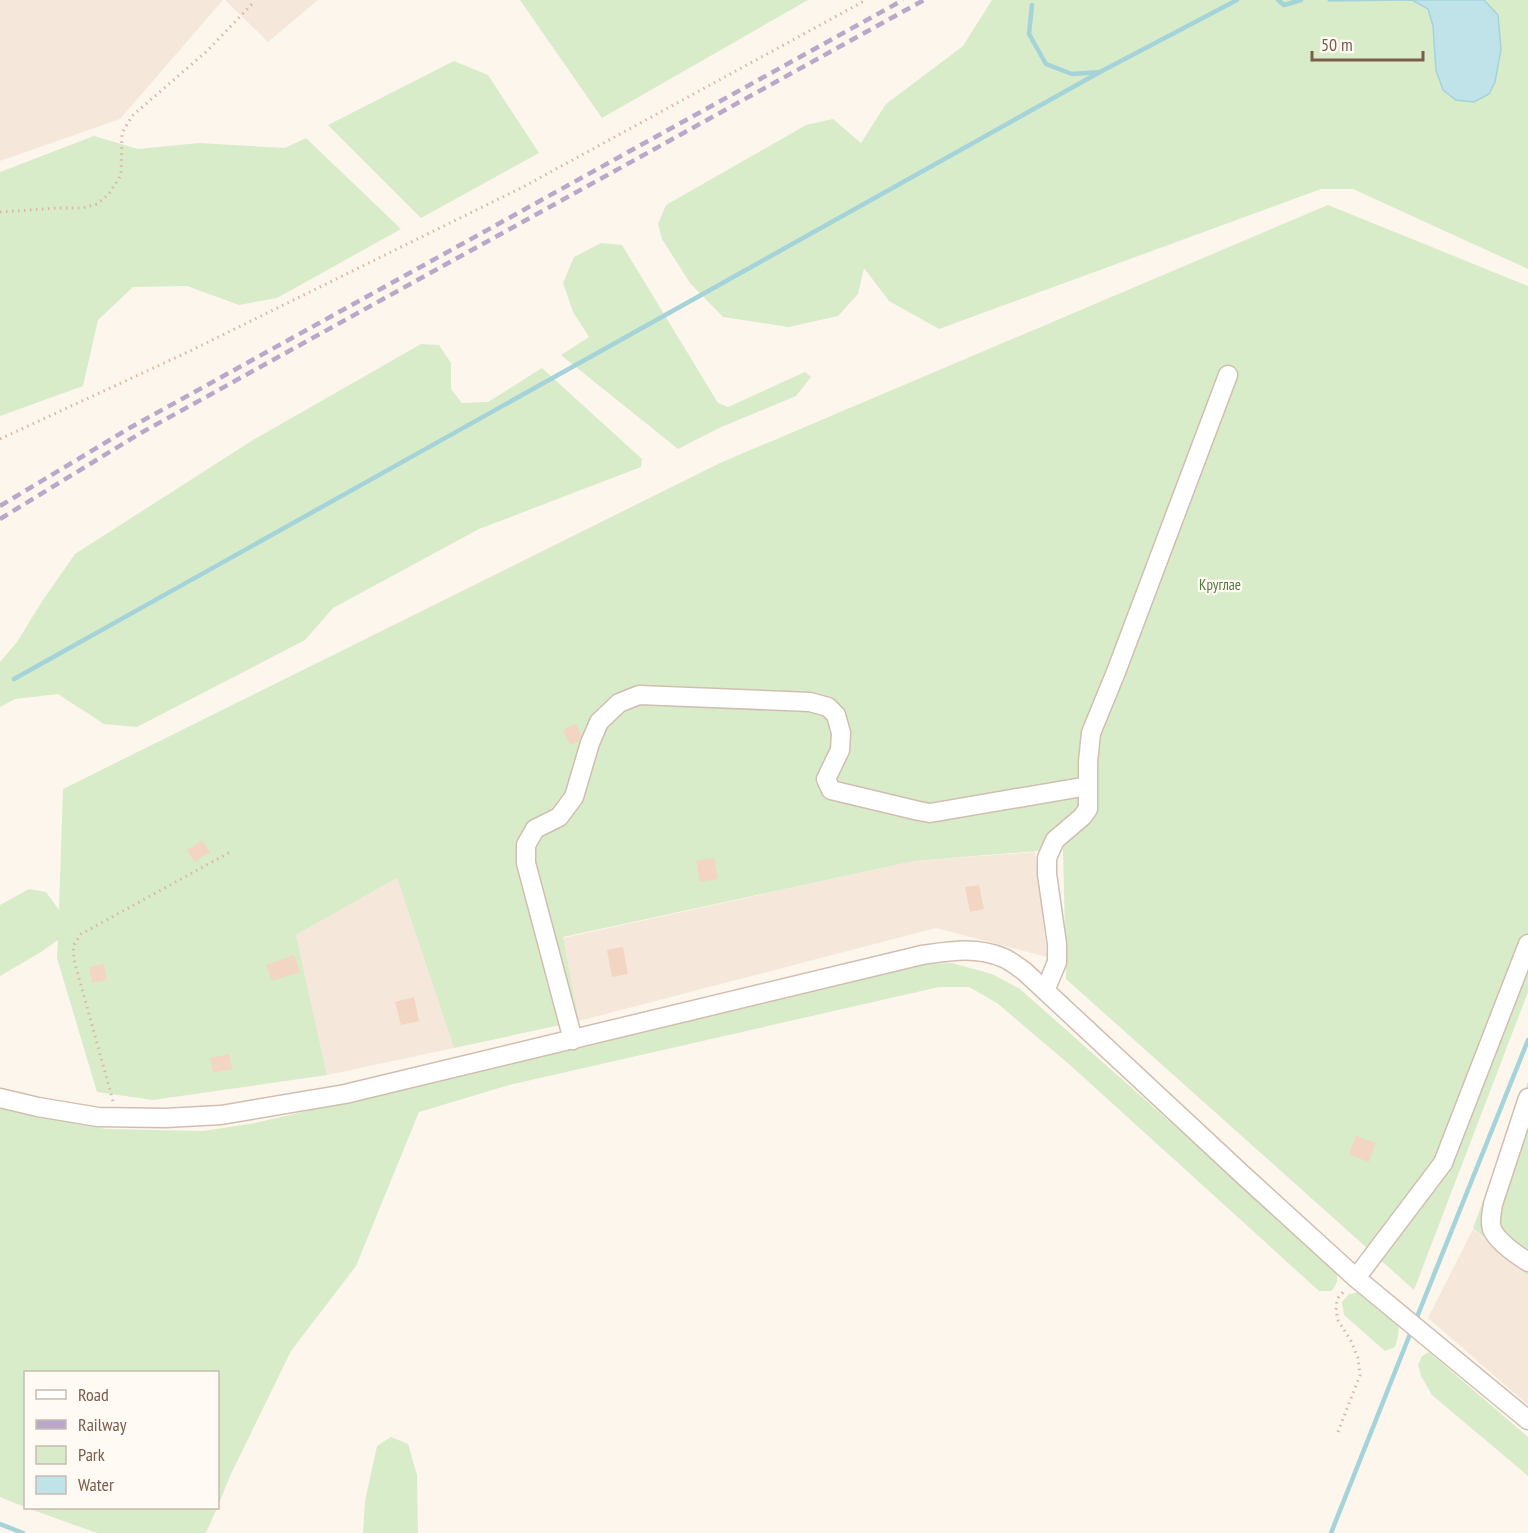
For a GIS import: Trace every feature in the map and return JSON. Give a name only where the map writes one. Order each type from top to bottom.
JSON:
[{"type":"street","points":[[1045,990],[1057,962],[1047,858],[1055,840],[1082,818],[1088,809],[1088,762],[1091,734],[1228,375]]},
{"type":"street","points":[[573,1040],[525,863],[526,845],[535,829],[559,818],[574,797],[590,743],[599,722],[619,703],[639,695],[810,702],[828,707],[836,715],[841,734],[840,750],[826,779],[831,790],[919,812],[930,813],[1088,786]]},
{"type":"street","points":[[1356,1278],[1443,1163],[1528,944]]},
{"type":"street","points":[[0,1098],[98,1117],[165,1118],[221,1115],[345,1094],[922,955],[961,950],[984,952],[1004,958],[1024,971],[1356,1278],[1528,1420]]},
{"type":"street","points":[[1528,1098],[1493,1204],[1491,1219],[1492,1229],[1509,1249],[1528,1262]]},
{"type":"path","points":[[0,439],[190,351],[523,187],[866,0]]},
{"type":"path","points":[[0,212],[82,208],[97,204],[109,194],[121,175],[122,133],[132,116],[207,51],[254,2]]},
{"type":"path","points":[[110,1117],[113,1100],[74,960],[73,946],[81,934],[232,851]]},
{"type":"path","points":[[1338,1432],[1360,1375],[1358,1359],[1351,1341],[1338,1320],[1337,1299],[1356,1278]]},
{"type":"shaded area","points":[[0,0],[223,0],[120,119],[0,161]]},
{"type":"shaded area","points":[[225,0],[318,0],[268,42]]},
{"type":"shaded area","points":[[1035,852],[1047,957],[936,928],[579,1021],[563,938],[914,861]]},
{"type":"shaded area","points":[[397,878],[454,1048],[327,1075],[296,935]]},
{"type":"shaded area","points":[[1473,1229],[1528,1276],[1528,1405],[1428,1318]]},
{"type":"green space","points":[[520,0],[808,0],[602,118]]},
{"type":"green space","points":[[992,0],[1528,0],[1528,269],[1353,189],[1321,189],[939,329],[889,301],[864,268],[858,294],[838,316],[789,327],[723,317],[690,283],[662,239],[658,224],[666,205],[806,125],[833,119],[861,143],[886,104],[963,46]]},
{"type":"green space","points":[[454,61],[488,75],[539,153],[421,218],[328,125]]},
{"type":"green space","points":[[94,136],[138,149],[199,143],[285,148],[306,138],[401,229],[277,298],[239,305],[187,286],[133,287],[98,320],[83,386],[0,416],[0,172]]},
{"type":"green space","name":"Круглае","points":[[1328,205],[1528,286],[1528,992],[1414,1290],[1066,979],[1063,849],[914,861],[563,937],[579,1021],[454,1048],[397,878],[296,935],[327,1075],[153,1100],[97,1092],[57,958],[58,940],[0,976],[0,905],[29,889],[46,892],[59,910],[63,789],[720,463]]},
{"type":"green space","points":[[601,243],[622,245],[718,403],[728,407],[805,372],[811,377],[796,396],[719,428],[678,449],[561,355],[589,337],[573,312],[563,283],[574,257]]},
{"type":"green space","points":[[421,344],[439,345],[451,363],[451,389],[462,403],[488,402],[542,368],[642,459],[641,467],[479,529],[333,608],[305,640],[137,727],[104,724],[58,694],[15,699],[0,707],[0,662],[17,642],[75,554],[253,440]]},
{"type":"green space","points":[[952,963],[992,974],[1020,989],[1333,1266],[1337,1279],[1334,1288],[1331,1291],[1319,1291],[1070,1065],[997,1003],[969,987],[939,987],[509,1085],[419,1112],[356,1266],[291,1351],[219,1504],[219,1371],[24,1371],[24,1507],[0,1497],[0,1106],[23,1113],[106,1129],[203,1131],[255,1123],[543,1056],[920,964]]},
{"type":"green space","points":[[1528,1081],[1528,1276],[1473,1228]]},
{"type":"green space","points":[[1359,1292],[1387,1313],[1399,1326],[1395,1347],[1385,1351],[1344,1315],[1342,1302],[1349,1294]]},
{"type":"green space","points":[[1429,1352],[1528,1437],[1528,1476],[1432,1395],[1421,1376],[1418,1365],[1422,1356]]},
{"type":"green space","points":[[391,1437],[408,1444],[417,1475],[418,1533],[363,1533],[365,1501],[377,1446]]},
{"type":"green space","points":[[30,1509],[217,1509],[206,1533],[97,1533]]},
{"type":"water","points":[[1328,0],[1412,0],[1329,1]]},
{"type":"water","points":[[1412,0],[1484,0],[1498,15],[1501,49],[1495,82],[1489,94],[1474,102],[1456,100],[1443,90],[1436,70],[1433,26],[1428,9]]},
{"type":"building","points":[[576,724],[581,735],[579,741],[570,745],[563,730]]},
{"type":"building","points":[[202,840],[210,852],[195,862],[187,850]]},
{"type":"building","points":[[714,858],[718,879],[700,882],[696,861]]},
{"type":"building","points":[[979,885],[984,909],[970,912],[965,887]]},
{"type":"building","points":[[623,947],[628,974],[612,977],[607,950]]},
{"type":"building","points":[[294,955],[300,972],[272,981],[266,965]]},
{"type":"building","points":[[104,964],[107,980],[92,983],[89,967]]},
{"type":"building","points":[[414,997],[419,1021],[401,1025],[395,1002]]},
{"type":"building","points":[[229,1054],[232,1069],[213,1073],[210,1058]]},
{"type":"building","points":[[1356,1136],[1376,1143],[1369,1162],[1349,1154]]},
{"type":"waterway","points":[[1032,5],[1029,34],[1046,64],[1072,74],[1100,72],[1237,0]]},
{"type":"waterway","points":[[1278,0],[1284,5],[1301,0]]},
{"type":"waterway","points":[[14,679],[1100,72]]},
{"type":"waterway","points":[[1415,1322],[1528,1040]]},
{"type":"waterway","points":[[1331,1533],[1412,1329]]},
{"type":"waterway","points":[[0,1524],[23,1533]]},
{"type":"railway","points":[[0,506],[133,426],[903,0]]},
{"type":"railway","points":[[0,519],[139,434],[924,0]]}]
